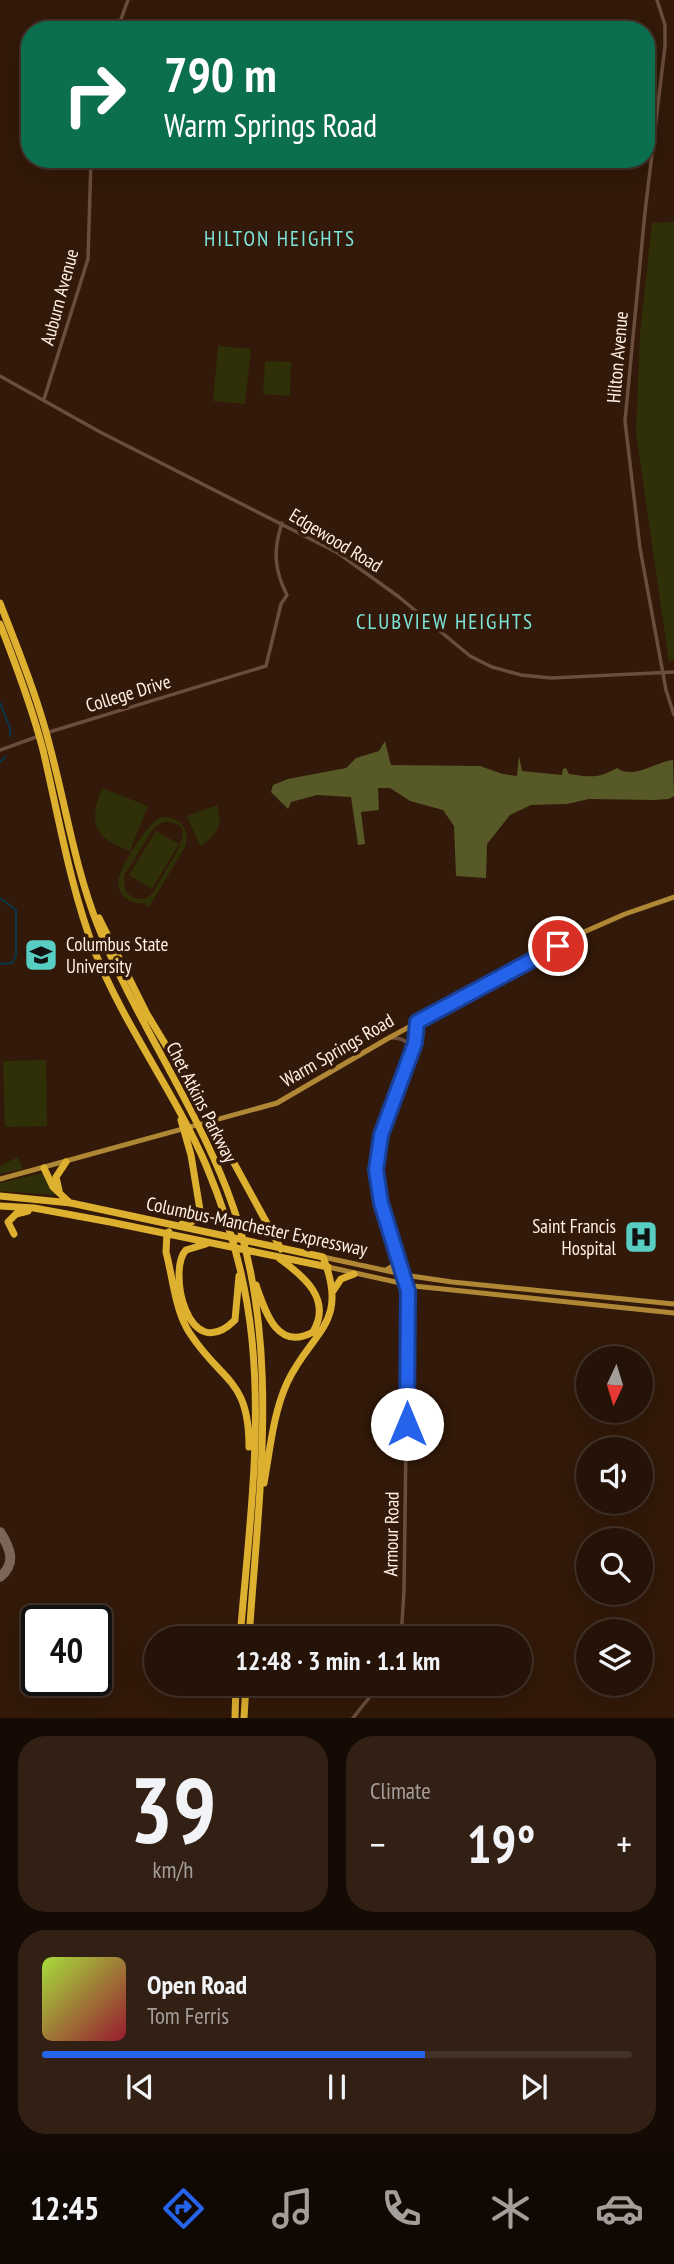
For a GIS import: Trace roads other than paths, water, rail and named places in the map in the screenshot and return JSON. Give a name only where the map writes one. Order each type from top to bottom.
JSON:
[{"type":"highway","name":"Chet Atkins Parkway","points":[[0,603],[39,721],[81,881],[134,1006],[213,1156],[240,1228],[250,1268],[260,1330],[264,1430],[250,1626]]},
{"type":"highway","name":"Chet Atkins Parkway","points":[[0,624],[39,721]]},
{"type":"highway","name":"Chet Atkins Parkway","points":[[46,748],[68,860],[94,950],[125,1016],[176,1103],[205,1163],[228,1225],[239,1265],[251,1328],[255,1415],[241,1626]]},
{"type":"highway","points":[[74,852],[99,917],[147,1014],[205,1110],[281,1249]]},
{"type":"highway","points":[[173,1225],[192,1223],[200,1210],[191,1155],[176,1103]]},
{"type":"highway","points":[[61,1194],[57,1177],[66,1162]]},
{"type":"highway","points":[[44,1168],[49,1181],[71,1203]]},
{"type":"highway","name":"Columbus-Manchester Expressway","points":[[0,1196],[71,1203],[323,1257]]},
{"type":"highway","name":"Columbus-Manchester Expressway","points":[[0,1206],[43,1210],[167,1233],[328,1267]]},
{"type":"highway","points":[[14,1234],[9,1227],[11,1218],[20,1212],[43,1210]]},
{"type":"highway","points":[[194,1229],[177,1229],[167,1233],[166,1252],[181,1315],[190,1334],[242,1396],[249,1418],[250,1514]]},
{"type":"highway","points":[[209,1243],[186,1250],[179,1261],[178,1271],[187,1314],[192,1325],[200,1331],[218,1333],[234,1321],[239,1265]]},
{"type":"highway","points":[[250,1268],[277,1331],[296,1338],[305,1336],[313,1332],[320,1315],[316,1294],[302,1275],[277,1257]]},
{"type":"highway","points":[[257,1525],[278,1409],[288,1383],[324,1330],[329,1318],[333,1292],[323,1257]]},
{"type":"highway","points":[[333,1292],[341,1279],[354,1274]]},
{"type":"highway","points":[[234,1717],[235,1696]]},
{"type":"highway","points":[[244,1718],[245,1696]]},
{"type":"main road","name":"Warm Springs Road","points":[[0,1179],[277,1103],[417,1022],[577,935],[673,896]]},
{"type":"main road","points":[[386,1270],[393,1266],[398,1254]]},
{"type":"main road","name":"Columbus-Manchester Expressway","points":[[323,1257],[456,1282],[674,1304]]},
{"type":"main road","name":"Columbus-Manchester Expressway","points":[[328,1267],[406,1284],[674,1313]]},
{"type":"street","points":[[120,21],[128,0]]},
{"type":"street","name":"Hilton Avenue","points":[[655,129],[665,46],[665,25],[657,0]]},
{"type":"street","name":"Auburn Avenue","points":[[44,399],[88,259],[91,168]]},
{"type":"street","name":"Hilton Avenue","points":[[650,168],[625,421],[640,548],[662,673],[674,715]]},
{"type":"street","name":"Edgewood Road","points":[[0,376],[100,432],[338,553],[365,571],[470,656],[492,667],[521,675],[551,678],[674,672]]},
{"type":"street","name":"College Drive","points":[[0,750],[112,712],[266,666],[281,604],[287,595],[275,565],[276,543],[282,523]]},
{"type":"street","name":"Armour Road","points":[[401,1626],[408,1300],[404,1274],[376,1183],[376,1162],[381,1135],[415,1043],[417,1022]]},
{"type":"street","points":[[387,1039],[405,1040],[412,1052]]},
{"type":"street","points":[[354,1718],[371,1696]]},
{"type":"waterway","points":[[0,703],[10,728],[10,736]]},
{"type":"waterway","points":[[0,762],[5,757]]},
{"type":"waterway","points":[[0,898],[16,910],[16,956],[12,963],[0,964]]},
{"type":"place","name":"Columbus State University","points":[[41,955]]},
{"type":"place","name":"Saint Francis Hospital","points":[[641,1237]]},
{"type":"district","name":"HILTON HEIGHTS","points":[[280,239]]},
{"type":"district","name":"CLUBVIEW HEIGHTS","points":[[445,622]]}]
